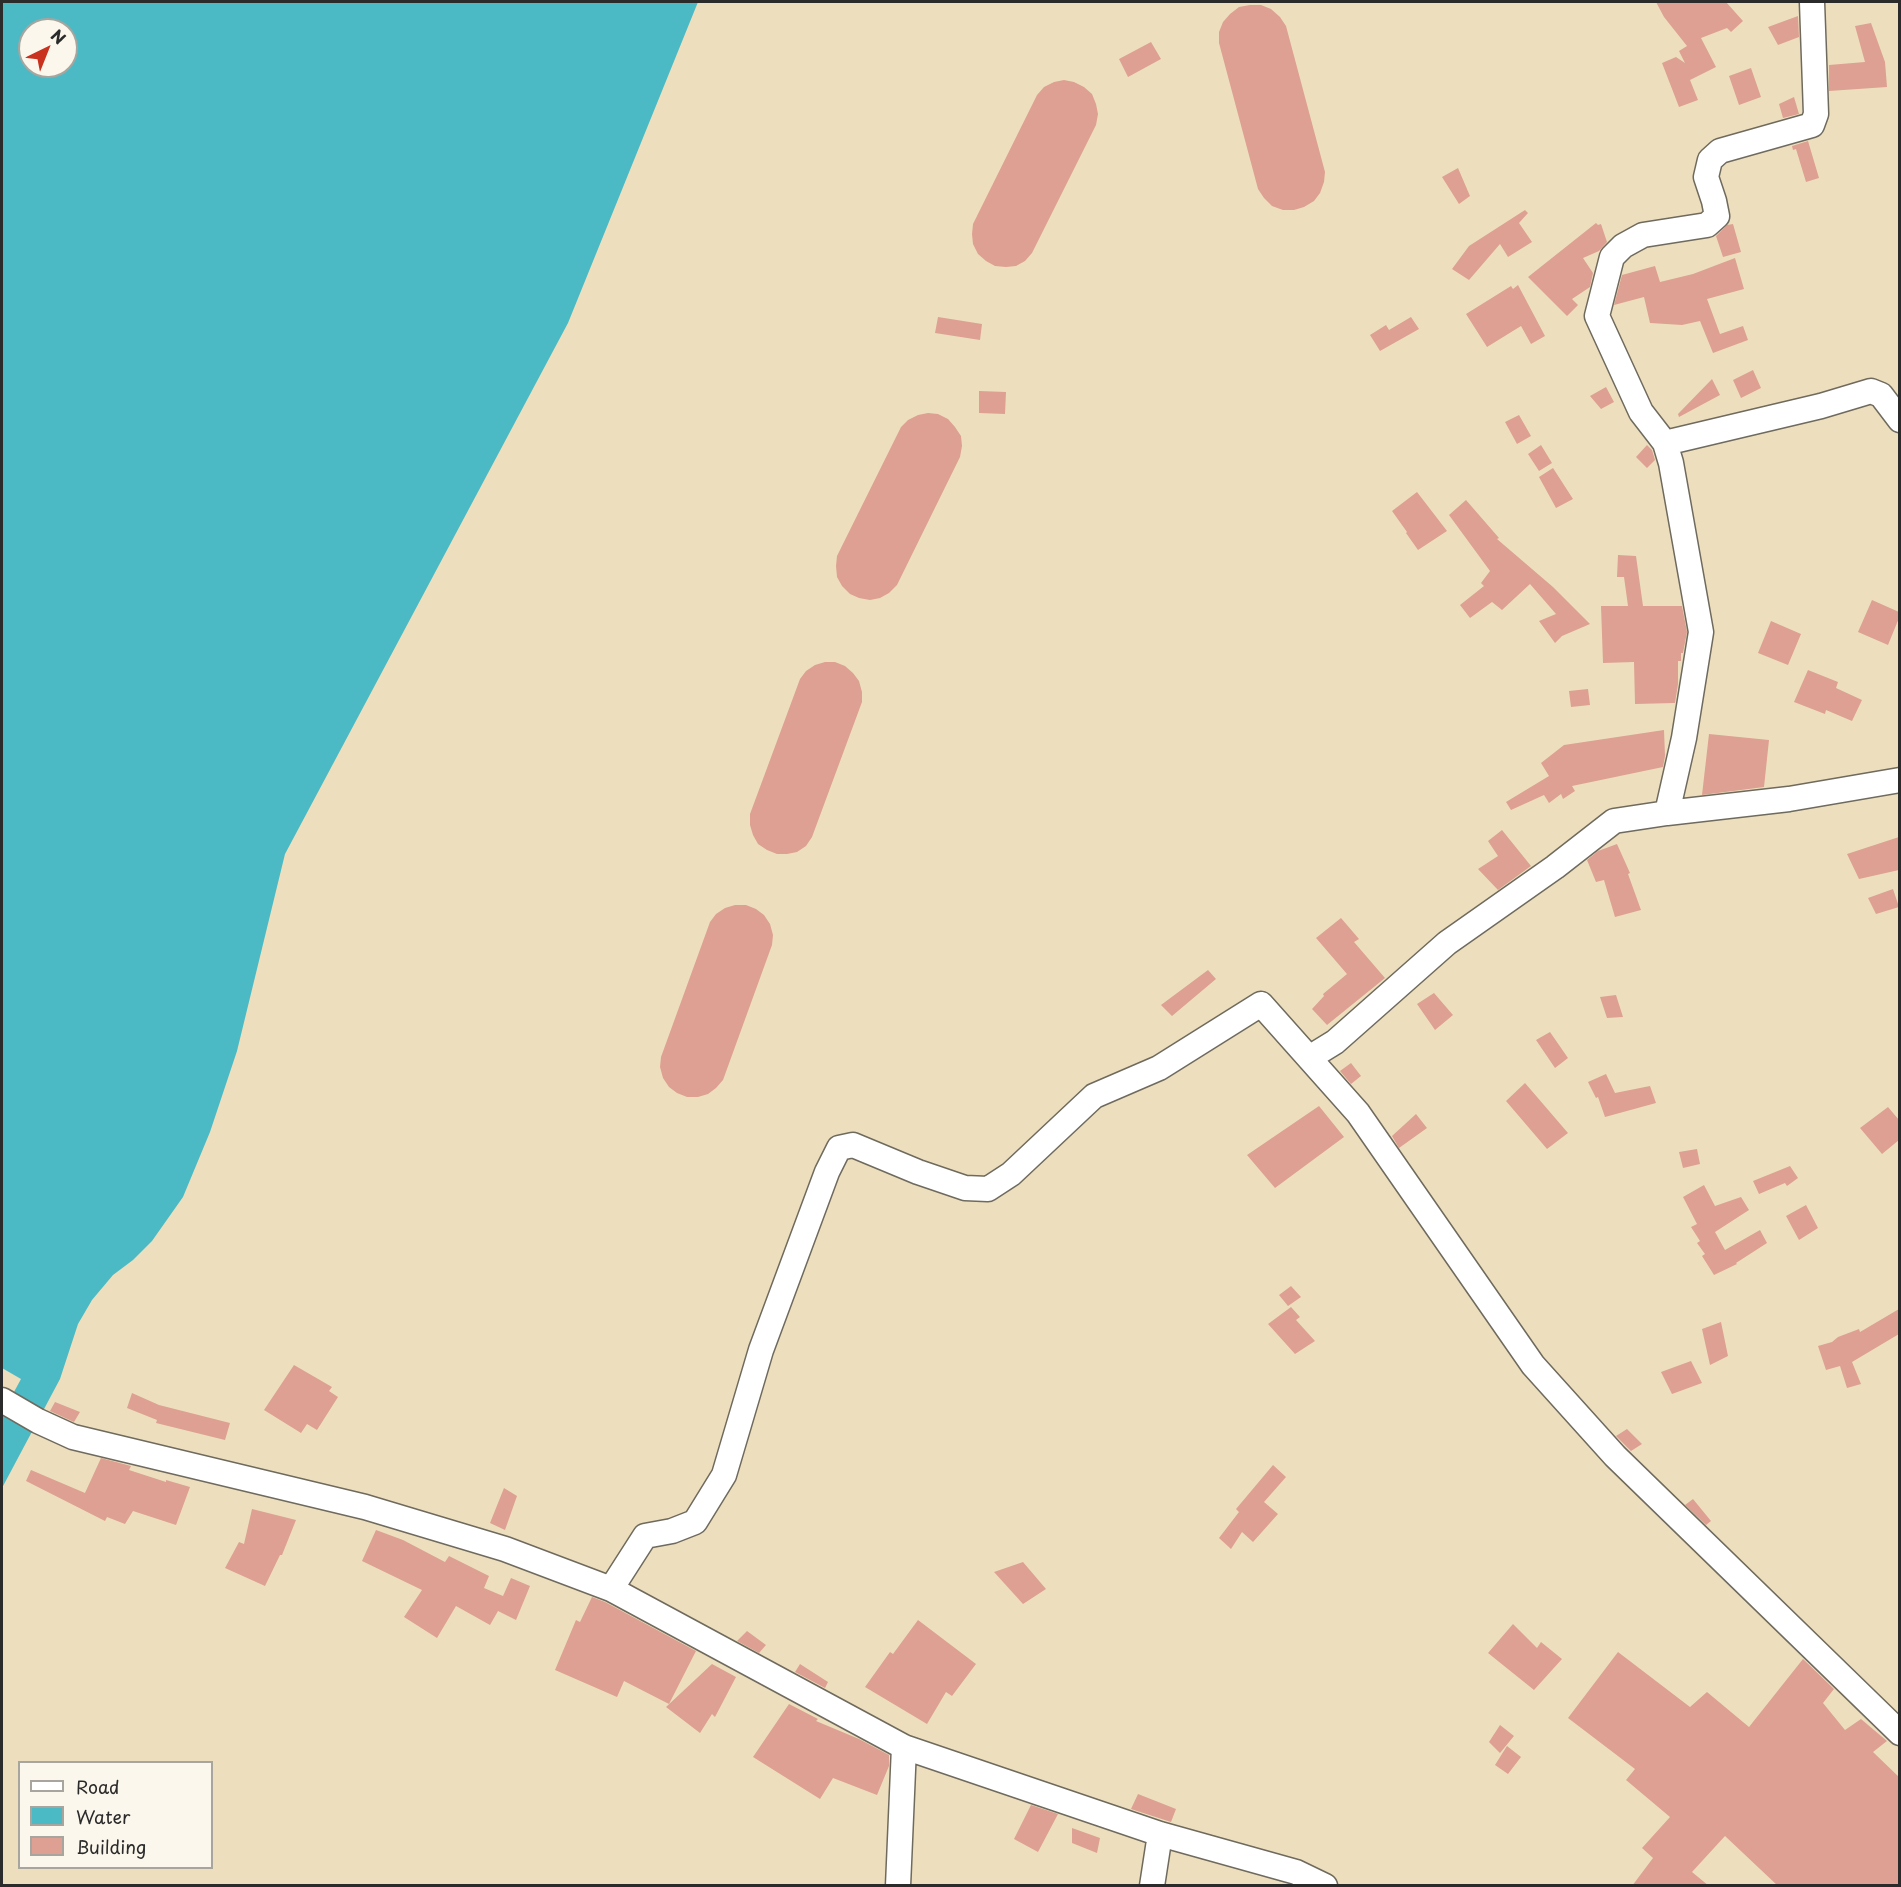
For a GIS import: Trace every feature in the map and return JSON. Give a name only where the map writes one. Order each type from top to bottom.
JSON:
[{"type":"street","points":[[1667,813],[1684,738],[1701,632],[1671,463],[1665,443],[1641,412],[1597,316],[1612,257],[1623,246],[1643,235],[1707,225],[1717,216],[1706,177],[1710,160],[1720,152],[1812,125],[1816,114],[1812,2]]},
{"type":"street","points":[[1665,443],[1821,406],[1870,391],[1881,395],[1899,420]]},
{"type":"street","points":[[1309,1058],[1335,1042],[1447,943],[1555,867],[1614,821],[1789,799],[1899,780]]},
{"type":"street","points":[[611,1589],[645,1536],[672,1531],[695,1522],[724,1475],[761,1350],[827,1172],[839,1148],[853,1145],[918,1172],[965,1188],[988,1189],[1011,1174],[1094,1096],[1160,1068],[1261,1004],[1358,1113],[1533,1365],[1615,1456],[1899,1733]]},
{"type":"street","points":[[2,1400],[38,1421],[73,1437],[365,1507],[505,1549],[611,1589],[904,1747],[1160,1834],[1296,1872],[1325,1886]]},
{"type":"street","points":[[898,1886],[904,1747]]},
{"type":"street","points":[[1152,1886],[1160,1834]]},
{"type":"water","points":[[2,2],[698,2],[568,323],[285,854],[237,1051],[210,1132],[183,1197],[152,1241],[133,1260],[113,1275],[92,1300],[78,1324],[60,1379],[2,1488]]},
{"type":"pier","points":[[2,1368],[21,1379],[2,1414]]},
{"type":"building","points":[[1656,2],[1726,2],[1743,21],[1731,32],[1727,28],[1701,38],[1716,67],[1690,80],[1698,100],[1679,107],[1662,63],[1676,57],[1685,63],[1679,51],[1687,46],[1664,17]]},
{"type":"building","points":[[1261,5],[1271,9],[1286,26],[1325,172],[1320,193],[1314,201],[1294,210],[1283,210],[1272,206],[1258,189],[1219,43],[1219,32],[1223,22],[1239,7]]},
{"type":"building","points":[[1798,16],[1799,37],[1778,45],[1768,27]]},
{"type":"building","points":[[1871,23],[1885,62],[1887,87],[1829,91],[1829,65],[1865,62],[1855,26]]},
{"type":"building","points":[[1151,42],[1161,59],[1128,77],[1119,59]]},
{"type":"building","points":[[1751,68],[1761,97],[1739,105],[1729,76]]},
{"type":"building","points":[[1064,80],[1084,87],[1092,94],[1098,114],[1096,125],[1032,253],[1016,266],[995,266],[978,254],[973,244],[973,224],[1037,95],[1044,87]]},
{"type":"building","points":[[1794,97],[1799,114],[1783,118],[1779,104]]},
{"type":"building","points":[[1808,141],[1819,178],[1806,182],[1796,149],[1793,150],[1792,146]]},
{"type":"building","points":[[1458,168],[1470,196],[1459,204],[1442,177]]},
{"type":"building","points":[[1525,210],[1528,213],[1519,223],[1532,242],[1508,257],[1500,244],[1469,280],[1452,269],[1469,246]]},
{"type":"building","points":[[1596,223],[1601,224],[1607,242],[1599,251],[1583,258],[1593,273],[1590,287],[1572,299],[1578,305],[1567,316],[1528,277]]},
{"type":"building","points":[[1733,224],[1741,252],[1723,257],[1716,236],[1727,225]]},
{"type":"building","points":[[1735,258],[1744,289],[1707,299],[1720,334],[1743,326],[1748,340],[1713,353],[1700,321],[1682,325],[1650,323],[1644,297],[1614,305],[1622,275],[1655,266],[1660,282],[1693,274]]},
{"type":"building","points":[[1518,285],[1545,336],[1531,344],[1521,326],[1487,347],[1466,314],[1511,286],[1513,289]]},
{"type":"building","points":[[938,317],[982,324],[980,340],[935,333]]},
{"type":"building","points":[[1411,317],[1419,329],[1380,351],[1370,335],[1386,325],[1389,330]]},
{"type":"building","points":[[1753,370],[1761,388],[1741,398],[1733,380]]},
{"type":"building","points":[[1712,379],[1720,395],[1679,417],[1678,414]]},
{"type":"building","points":[[1606,387],[1614,402],[1601,409],[1590,396]]},
{"type":"building","points":[[979,391],[1006,392],[1005,414],[979,413]]},
{"type":"building","points":[[928,413],[938,414],[948,419],[955,427],[961,436],[960,457],[897,585],[880,598],[870,600],[859,598],[850,594],[837,577],[837,556],[901,427],[908,420]]},
{"type":"building","points":[[1519,415],[1531,436],[1517,444],[1505,422]]},
{"type":"building","points":[[1541,445],[1552,463],[1539,471],[1528,454]]},
{"type":"building","points":[[1647,445],[1652,450],[1655,460],[1647,468],[1636,457]]},
{"type":"building","points":[[1553,468],[1573,499],[1556,508],[1539,477]]},
{"type":"building","points":[[1417,492],[1447,531],[1418,550],[1392,511]]},
{"type":"building","points":[[1466,500],[1499,538],[1497,539],[1553,587],[1590,624],[1562,636],[1555,643],[1539,621],[1556,614],[1530,584],[1502,610],[1492,602],[1470,618],[1460,605],[1484,586],[1481,583],[1490,571],[1449,515]]},
{"type":"building","points":[[1618,555],[1636,556],[1643,606],[1682,606],[1687,632],[1681,661],[1678,661],[1675,703],[1635,704],[1634,662],[1603,663],[1601,606],[1628,606],[1624,577],[1617,577]]},
{"type":"building","points":[[1872,600],[1899,612],[1899,618],[1888,645],[1858,632]]},
{"type":"building","points":[[1771,621],[1801,634],[1788,665],[1758,653]]},
{"type":"building","points":[[825,662],[835,662],[845,666],[853,673],[859,681],[862,702],[812,837],[806,846],[797,852],[777,854],[758,844],[750,825],[750,814],[800,679],[806,671]]},
{"type":"building","points":[[1808,670],[1838,682],[1836,688],[1862,700],[1852,721],[1826,710],[1825,714],[1794,702]]},
{"type":"building","points":[[1588,689],[1590,705],[1571,707],[1569,691]]},
{"type":"building","points":[[1664,730],[1663,767],[1572,786],[1575,791],[1563,799],[1561,794],[1549,803],[1544,795],[1511,810],[1506,802],[1549,776],[1541,763],[1564,745]]},
{"type":"building","points":[[1709,734],[1769,740],[1764,787],[1702,795]]},
{"type":"building","points":[[1502,830],[1531,866],[1498,890],[1478,869],[1498,856],[1488,841]]},
{"type":"building","points":[[1899,837],[1899,870],[1859,879],[1847,854]]},
{"type":"building","points":[[1617,844],[1630,873],[1628,874],[1641,910],[1615,917],[1604,880],[1596,882],[1587,860],[1598,851]]},
{"type":"building","points":[[1893,889],[1899,907],[1876,914],[1868,898]]},
{"type":"building","points":[[735,905],[746,905],[764,915],[773,935],[772,945],[723,1080],[708,1094],[687,1097],[669,1087],[663,1078],[660,1067],[661,1057],[710,922],[716,914]]},
{"type":"building","points":[[1341,918],[1359,939],[1354,942],[1385,978],[1327,1025],[1312,1009],[1324,996],[1323,994],[1347,974],[1316,938]]},
{"type":"building","points":[[1208,970],[1216,979],[1172,1016],[1161,1005]]},
{"type":"building","points":[[1434,993],[1453,1015],[1435,1030],[1417,1004]]},
{"type":"building","points":[[1616,995],[1623,1017],[1607,1018],[1600,997]]},
{"type":"building","points":[[1550,1032],[1568,1058],[1555,1068],[1536,1040]]},
{"type":"building","points":[[1351,1063],[1361,1076],[1351,1084],[1340,1071]]},
{"type":"building","points":[[1606,1074],[1615,1093],[1650,1086],[1656,1103],[1605,1117],[1598,1097],[1596,1098],[1588,1082]]},
{"type":"building","points":[[1525,1083],[1568,1133],[1547,1149],[1506,1101]]},
{"type":"building","points":[[1319,1106],[1344,1137],[1275,1188],[1247,1155]]},
{"type":"building","points":[[1888,1107],[1899,1120],[1899,1140],[1882,1154],[1860,1128]]},
{"type":"building","points":[[1416,1114],[1427,1128],[1399,1148],[1392,1136]]},
{"type":"building","points":[[1697,1149],[1700,1164],[1683,1168],[1679,1152]]},
{"type":"building","points":[[1790,1166],[1798,1178],[1787,1186],[1785,1183],[1759,1194],[1753,1181]]},
{"type":"building","points":[[1704,1185],[1715,1206],[1741,1197],[1749,1210],[1715,1232],[1725,1250],[1760,1230],[1767,1243],[1737,1264],[1714,1275],[1702,1256],[1705,1254],[1697,1243],[1700,1241],[1691,1227],[1697,1224],[1683,1197]]},
{"type":"building","points":[[1806,1205],[1818,1228],[1799,1240],[1786,1216]]},
{"type":"building","points":[[1291,1286],[1301,1297],[1288,1306],[1279,1295]]},
{"type":"building","points":[[1291,1307],[1300,1317],[1296,1320],[1315,1341],[1295,1354],[1268,1324]]},
{"type":"building","points":[[1899,1309],[1899,1334],[1852,1362],[1861,1384],[1847,1388],[1840,1366],[1826,1370],[1818,1346],[1859,1329],[1860,1332]]},
{"type":"building","points":[[1721,1322],[1728,1356],[1710,1365],[1702,1329]]},
{"type":"building","points":[[1691,1361],[1702,1383],[1672,1394],[1661,1372]]},
{"type":"building","points":[[294,1365],[332,1387],[329,1391],[338,1397],[317,1430],[307,1424],[301,1433],[264,1410]]},
{"type":"building","points":[[132,1393],[159,1405],[230,1423],[225,1440],[156,1423],[157,1420],[127,1408]]},
{"type":"building","points":[[55,1402],[80,1412],[74,1422],[50,1411]]},
{"type":"building","points":[[1627,1429],[1642,1444],[1631,1451],[1616,1436]]},
{"type":"building","points":[[101,1458],[131,1466],[129,1470],[190,1487],[176,1525],[133,1511],[125,1524],[107,1517],[105,1521],[26,1481],[31,1470],[85,1493]]},
{"type":"building","points":[[1273,1465],[1286,1477],[1264,1502],[1278,1514],[1253,1542],[1242,1532],[1231,1549],[1219,1538],[1239,1512],[1236,1509]]},
{"type":"building","points":[[504,1488],[517,1496],[505,1530],[490,1523]]},
{"type":"building","points":[[1693,1499],[1711,1521],[1706,1525],[1685,1505]]},
{"type":"building","points":[[252,1509],[296,1520],[282,1555],[265,1586],[225,1568],[239,1542],[244,1544]]},
{"type":"building","points":[[376,1530],[403,1540],[445,1562],[449,1556],[489,1576],[484,1588],[503,1596],[511,1578],[530,1586],[516,1620],[498,1611],[490,1625],[456,1606],[437,1638],[404,1617],[422,1590],[362,1561]]},
{"type":"building","points":[[1023,1562],[1046,1589],[1023,1604],[994,1572]]},
{"type":"building","points":[[592,1597],[696,1651],[669,1704],[624,1681],[617,1697],[555,1670],[576,1620],[580,1622]]},
{"type":"building","points":[[918,1620],[976,1664],[952,1696],[946,1692],[927,1724],[865,1687],[890,1652],[893,1654]]},
{"type":"building","points":[[1513,1624],[1537,1648],[1541,1642],[1562,1659],[1534,1690],[1488,1653]]},
{"type":"building","points":[[747,1631],[766,1645],[759,1653],[737,1641]]},
{"type":"building","points":[[1618,1652],[1690,1707],[1707,1692],[1749,1727],[1803,1659],[1834,1689],[1823,1703],[1845,1730],[1861,1719],[1887,1741],[1873,1752],[1899,1777],[1899,1886],[1778,1886],[1725,1836],[1692,1872],[1709,1886],[1632,1886],[1653,1858],[1642,1848],[1670,1817],[1626,1780],[1635,1769],[1568,1718]]},
{"type":"building","points":[[712,1664],[736,1677],[715,1717],[712,1714],[700,1733],[666,1707]]},
{"type":"building","points":[[800,1664],[828,1682],[825,1688],[795,1672]]},
{"type":"building","points":[[789,1704],[818,1719],[816,1721],[859,1739],[889,1755],[889,1766],[877,1795],[833,1778],[820,1799],[753,1757]]},
{"type":"building","points":[[1500,1725],[1514,1736],[1500,1753],[1489,1742]]},
{"type":"building","points":[[1507,1746],[1521,1757],[1508,1774],[1495,1765]]},
{"type":"building","points":[[1138,1794],[1176,1809],[1171,1822],[1131,1809]]},
{"type":"building","points":[[1031,1805],[1058,1814],[1038,1852],[1014,1839]]},
{"type":"building","points":[[1072,1828],[1100,1838],[1097,1853],[1072,1843]]}]
